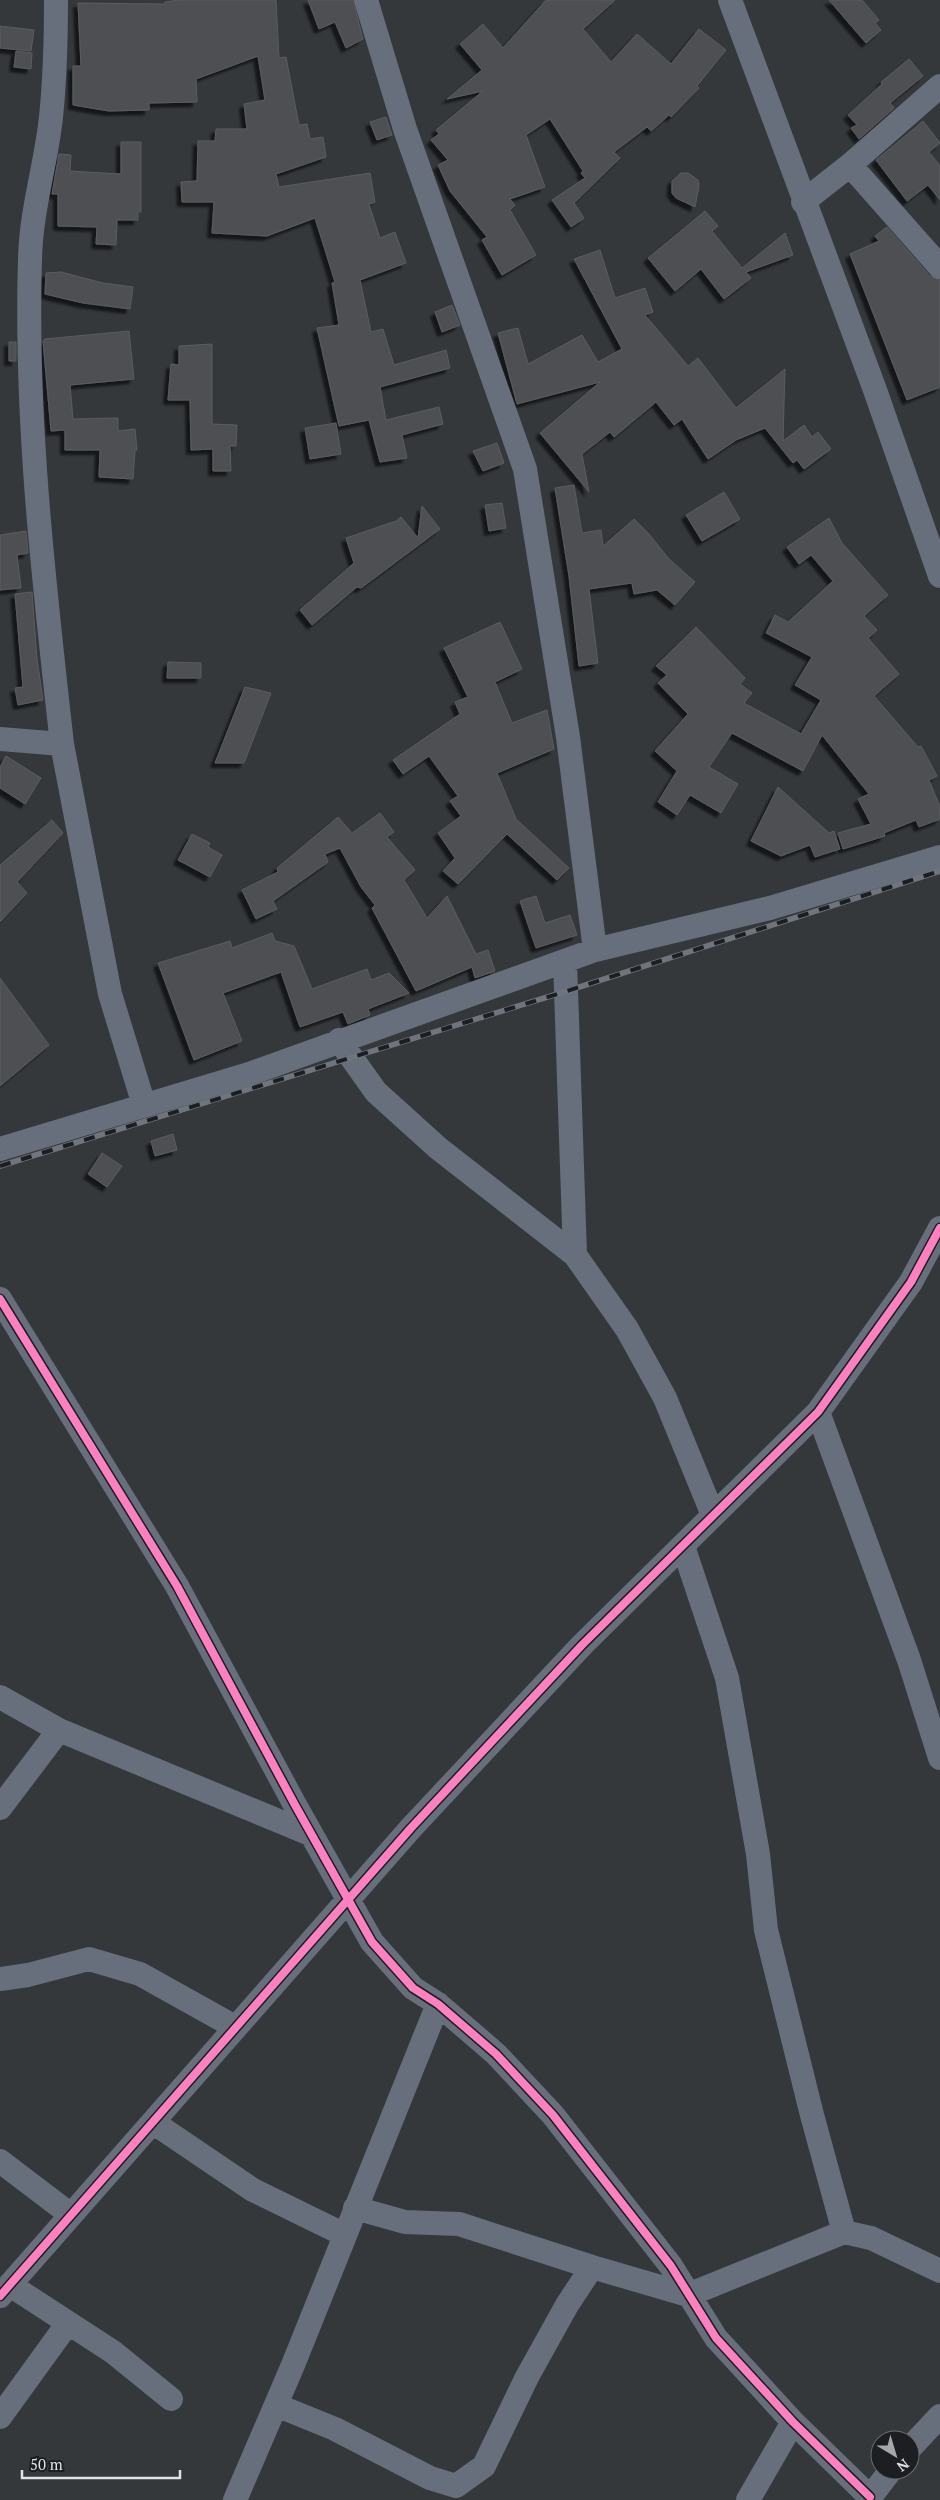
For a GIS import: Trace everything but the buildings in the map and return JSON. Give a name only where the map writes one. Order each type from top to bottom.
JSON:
[{"type":"street","points":[[56,0],[51,118],[34,204],[30,258],[31,380],[44,582],[62,744],[110,994],[144,1105]]},
{"type":"street","points":[[366,0],[405,129],[525,469],[568,738],[595,950]]},
{"type":"street","points":[[730,0],[875,390],[940,576]]},
{"type":"street","points":[[804,202],[850,165],[940,86]]},
{"type":"street","points":[[850,165],[940,267]]},
{"type":"street","points":[[0,739],[62,744]]},
{"type":"street","points":[[0,1149],[249,1074],[339,1040],[595,950],[770,908],[940,857]]},
{"type":"street","points":[[565,961],[575,1210],[575,1255]]},
{"type":"street","points":[[339,1040],[376,1092],[438,1148],[575,1255],[627,1328],[660,1389],[714,1515]]},
{"type":"street","points":[[171,2399],[112,2352],[8,2281],[154,2123],[346,1899],[582,1645],[818,1412],[911,1282],[940,1228]]},
{"type":"street","points":[[2,1307],[177,1586],[310,1834],[372,1942],[413,1988],[438,2004],[496,2054],[553,2115],[671,2266],[716,2338],[793,2422],[869,2498],[883,2480]]},
{"type":"street","points":[[818,1412],[909,1660],[940,1758]]},
{"type":"street","points":[[683,1546],[727,1678],[758,1854],[766,1930],[812,2115],[844,2232]]},
{"type":"street","points":[[0,1697],[59,1730],[310,1834]]},
{"type":"street","points":[[0,1808],[59,1730]]},
{"type":"street","points":[[0,1978],[28,1975],[89,1959],[140,1974],[235,2027]]},
{"type":"street","points":[[235,2500],[276,2405],[438,2004]]},
{"type":"street","points":[[154,2123],[253,2190],[345,2235]]},
{"type":"street","points":[[0,2161],[71,2215]]},
{"type":"street","points":[[355,2208],[405,2222],[459,2224],[592,2268],[688,2295],[844,2232],[871,2238],[940,2270]]},
{"type":"street","points":[[276,2405],[334,2429],[430,2478],[456,2486],[484,2466],[527,2377],[567,2305],[592,2268]]},
{"type":"street","points":[[0,2417],[68,2323]]},
{"type":"street","points":[[920,2437],[940,2416]]},
{"type":"street","points":[[748,2500],[793,2422]]},
{"type":"railway","points":[[0,1166],[567,991],[940,871]]},
{"type":"cycle path","points":[[0,2296],[411,1828],[582,1645],[818,1412],[911,1282],[940,1228]]},
{"type":"cycle path","points":[[0,1299],[177,1586],[295,1805],[372,1942],[413,1988],[438,2004],[496,2054],[553,2115],[671,2266],[716,2338],[793,2422],[870,2497]]}]
